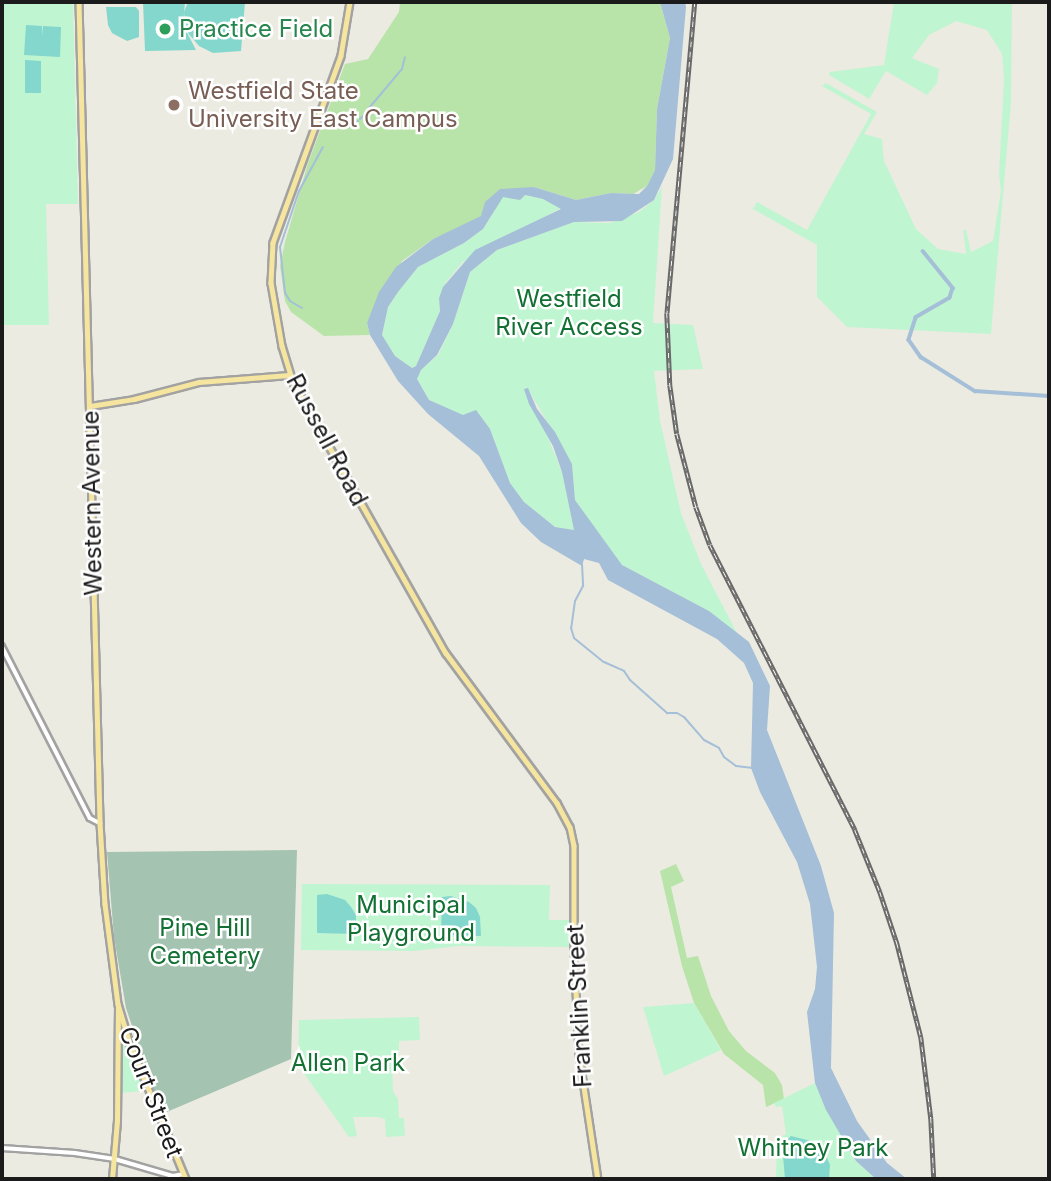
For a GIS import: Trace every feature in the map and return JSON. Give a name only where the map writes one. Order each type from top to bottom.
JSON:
[{"type":"main road","name":"Western Avenue","points":[[79,2],[100,823],[106,910],[118,1004]]},
{"type":"main road","name":"Russell Road","points":[[350,2],[341,56],[273,243],[272,293],[289,374],[446,653],[560,807],[572,832]]},
{"type":"main road","points":[[90,406],[134,399],[208,381],[289,374]]},
{"type":"main road","name":"Franklin Street","points":[[572,832],[579,1054],[598,1179]]},
{"type":"main road","points":[[112,1179],[115,1159],[118,1004]]},
{"type":"main road","name":"Court Street","points":[[118,1004],[185,1177]]},
{"type":"street","points":[[2,646],[90,818],[100,823]]},
{"type":"street","points":[[116,1041],[127,1033]]},
{"type":"street","points":[[2,1148],[115,1159],[185,1177]]},
{"type":"green space","points":[[2,2],[73,2],[78,204],[46,204],[49,325],[2,325]]},
{"type":"green space","name":"Practice Field","points":[[143,2],[185,2],[183,25],[196,50],[145,51]]},
{"type":"green space","points":[[188,2],[245,2],[241,51],[213,53],[199,46],[188,33],[185,24],[184,12]]},
{"type":"green space","points":[[400,2],[660,2],[670,38],[657,109],[655,170],[647,186],[633,194],[611,193],[576,200],[534,187],[473,222],[433,239],[402,261],[367,323],[370,335],[324,336],[291,312],[285,301],[280,266],[285,242],[308,163],[345,64],[368,59],[399,12]]},
{"type":"green space","points":[[894,2],[1012,2],[1011,102],[991,334],[847,327],[817,297],[817,245],[753,209],[757,202],[807,230],[871,114],[822,86],[826,83],[877,112],[864,134],[882,139],[884,161],[916,229],[938,249],[966,254],[963,230],[966,230],[971,252],[993,241],[1001,191],[999,175],[1004,79],[1002,54],[987,30],[956,21],[929,35],[912,58],[939,69],[937,83],[927,95],[886,71],[869,99],[829,75],[830,72],[884,65]]},
{"type":"green space","points":[[106,7],[136,7],[139,11],[139,37],[127,41],[112,33]]},
{"type":"green space","points":[[26,25],[42,26],[42,36],[43,26],[61,27],[60,57],[24,55]]},
{"type":"green space","points":[[25,60],[41,61],[41,93],[25,93]]},
{"type":"green space","name":"Westfield River Access","points":[[662,187],[653,323],[693,325],[703,369],[654,371],[660,421],[681,513],[701,564],[739,637],[709,611],[622,565],[575,500],[572,464],[528,389],[562,472],[574,530],[555,527],[524,502],[510,483],[490,429],[429,400],[417,379],[421,370],[438,355],[453,324],[470,272],[497,250],[574,222],[610,223],[639,212],[654,200]]},
{"type":"green space","name":"Westfield River Access","points":[[525,195],[543,199],[561,208],[463,262],[446,282],[439,298],[440,311],[416,366],[412,368],[395,356],[382,336],[388,307],[418,267],[464,243],[483,229],[503,197],[517,198]]},
{"type":"green space","name":"Pine Hill Cemetery","points":[[297,850],[291,1059],[162,1114],[126,1008],[114,937],[107,852]]},
{"type":"green space","points":[[676,864],[684,881],[671,887],[687,958],[698,956],[711,996],[729,1031],[746,1051],[775,1073],[782,1085],[784,1099],[766,1107],[763,1085],[724,1054],[694,1003],[682,966],[660,871]]},
{"type":"green space","name":"Municipal Playground","points":[[302,884],[550,885],[549,920],[571,920],[570,947],[458,946],[414,951],[301,950]]},
{"type":"green space","points":[[327,894],[345,900],[351,907],[356,915],[356,934],[317,933],[317,895]]},
{"type":"green space","points":[[451,896],[469,902],[476,908],[480,917],[481,936],[441,935],[442,897]]},
{"type":"green space","points":[[694,1003],[721,1050],[664,1076],[643,1007]]},
{"type":"green space","name":"Allen Park","points":[[419,1017],[420,1040],[399,1041],[399,1056],[392,1056],[393,1091],[398,1099],[399,1118],[404,1118],[405,1136],[386,1137],[385,1119],[353,1117],[357,1136],[349,1137],[298,1065],[299,1020]]},
{"type":"green space","points":[[120,1039],[125,1039],[143,1091],[120,1093]]},
{"type":"green space","name":"Whitney Park","points":[[815,1083],[856,1161],[876,1179],[776,1179],[777,1139],[786,1134],[782,1106],[776,1107],[774,1103]]},
{"type":"green space","points":[[791,1136],[811,1141],[824,1150],[830,1165],[829,1179],[785,1179],[782,1144]]},
{"type":"shaded area","points":[[660,2],[685,2],[673,159],[654,200],[622,221],[574,222],[497,250],[470,272],[453,324],[437,355],[421,370],[417,379],[429,400],[463,415],[476,410],[490,429],[510,483],[524,502],[555,527],[574,530],[562,472],[553,446],[529,404],[524,389],[528,388],[537,409],[555,432],[572,464],[575,500],[622,565],[709,611],[749,642],[770,686],[767,730],[821,866],[834,913],[831,1068],[857,1121],[887,1163],[907,1179],[876,1179],[856,1161],[826,1110],[815,1083],[807,1012],[815,989],[817,967],[810,904],[797,862],[760,792],[751,768],[753,683],[744,663],[717,639],[608,580],[599,563],[584,559],[582,566],[541,542],[521,523],[479,456],[428,414],[398,381],[370,335],[367,323],[379,292],[396,267],[433,239],[481,216],[485,202],[500,189],[534,187],[576,200],[611,193],[639,194],[647,186],[655,170],[657,109],[670,38]],"holes":[[[525,195],[543,199],[561,209],[475,250],[443,287],[439,298],[440,311],[416,366],[412,368],[395,356],[382,335],[388,307],[418,267],[464,243],[483,229],[503,197],[520,200]]]},
{"type":"waterway","points":[[364,114],[402,69],[405,57]]},
{"type":"waterway","points":[[360,119],[363,116]]},
{"type":"waterway","points":[[345,128],[358,121]]},
{"type":"waterway","points":[[302,308],[290,301],[285,293],[280,247],[299,191],[323,147]]},
{"type":"waterway","points":[[923,251],[953,288],[950,298],[916,318],[909,340],[921,357],[975,391],[1049,396]]},
{"type":"waterway","points":[[582,564],[583,586],[575,601],[571,628],[574,638],[604,662],[624,671],[630,680],[667,713],[677,713],[684,717],[704,740],[719,748],[724,757],[736,766],[753,768]]},
{"type":"railway","points":[[695,2],[667,313],[670,385],[677,434],[696,507],[710,545],[855,830],[880,892],[897,943],[921,1037],[931,1118],[934,1179]]},
{"type":"place","name":"Practice Field","points":[[165,29]]},
{"type":"place","name":"Westfield State University East Campus","points":[[174,105]]}]
